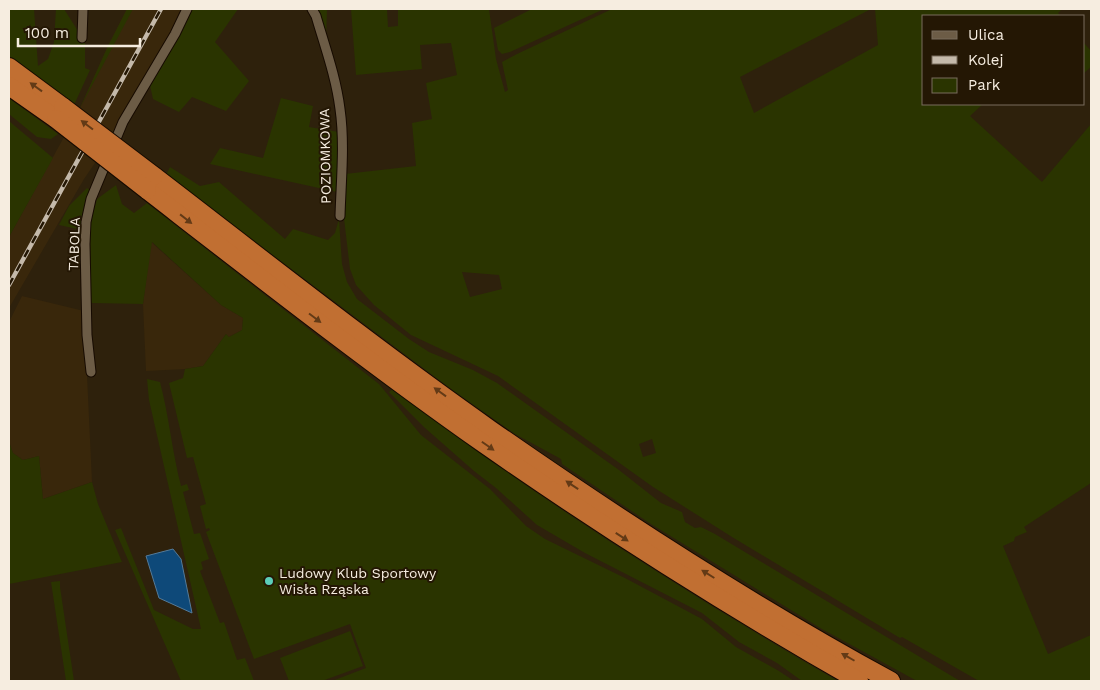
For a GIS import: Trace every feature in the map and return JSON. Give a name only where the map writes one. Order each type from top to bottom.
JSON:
[{"type":"highway","points":[[9,67],[59,113],[151,183],[548,469],[687,561],[890,681]]},
{"type":"highway","points":[[9,86],[59,113]]},
{"type":"highway","points":[[151,183],[371,361],[525,472],[670,568],[859,681]]},
{"type":"street","points":[[82,38],[83,9]]},
{"type":"street","name":"TABOLA","points":[[91,372],[87,328],[86,222],[91,199],[123,122],[175,34],[187,9]]},
{"type":"street","name":"POZIOMKOWA","points":[[312,9],[316,16],[334,78],[340,110],[342,142],[340,216]]},
{"type":"shaded area","points":[[127,9],[184,9],[112,138],[84,179],[9,308],[9,237],[80,108]]},
{"type":"shaded area","points":[[151,242],[221,305],[243,318],[242,330],[229,337],[226,334],[203,366],[146,371],[143,304]]},
{"type":"shaded area","points":[[22,296],[84,311],[92,482],[43,499],[39,456],[23,460],[13,453],[9,442],[9,322]]},
{"type":"green space","points":[[9,9],[34,9],[38,66],[48,59],[54,42],[56,9],[64,9],[85,42],[85,68],[90,70],[74,105],[9,56]]},
{"type":"green space","points":[[127,9],[133,9],[80,108],[108,46]]},
{"type":"green space","points":[[190,9],[238,9],[215,42],[249,81],[226,111],[192,97],[179,112],[153,99],[149,81]]},
{"type":"green space","points":[[316,9],[327,9],[326,39]]},
{"type":"green space","points":[[351,9],[387,9],[388,27],[398,26],[398,9],[489,9],[496,59],[505,92],[508,90],[502,62],[612,9],[871,9],[740,77],[754,113],[878,45],[875,9],[1062,9],[1058,13],[1060,15],[922,15],[922,105],[982,105],[970,116],[1042,182],[1091,124],[1091,483],[1024,527],[1027,532],[1015,537],[1014,541],[1003,546],[1048,654],[1091,635],[1091,681],[979,681],[902,637],[900,638],[732,537],[653,487],[498,376],[411,335],[374,305],[356,285],[350,269],[343,210],[345,174],[416,166],[412,123],[432,119],[426,83],[457,75],[451,43],[420,45],[422,69],[356,75]],"holes":[[[462,272],[499,275],[502,289],[470,297]],[[652,439],[656,453],[643,457],[639,444]]]},
{"type":"green space","points":[[532,9],[604,9],[502,54],[498,50],[494,28]]},
{"type":"green space","points":[[1085,44],[1091,51],[1091,67],[1085,72]]},
{"type":"green space","points":[[9,98],[58,134],[51,139],[37,137],[9,114]]},
{"type":"green space","points":[[281,98],[313,106],[309,127],[339,132],[337,192],[210,164],[220,148],[263,158]]},
{"type":"green space","points":[[9,121],[53,158],[9,237]]},
{"type":"green space","points":[[170,167],[200,186],[219,182],[285,239],[293,229],[328,240],[335,233],[339,219],[342,264],[347,282],[357,299],[409,339],[429,352],[473,370],[497,383],[619,470],[661,503],[682,512],[685,522],[695,528],[701,527],[715,534],[960,681],[917,681],[822,629],[651,524],[562,464],[561,459],[515,434],[451,389],[166,175]]},
{"type":"green space","points":[[116,185],[122,204],[134,213],[147,203],[379,384],[421,435],[490,489],[526,526],[545,539],[625,578],[702,619],[736,647],[794,681],[332,681],[366,668],[350,624],[254,659],[206,532],[210,530],[209,528],[206,529],[200,506],[206,504],[193,457],[187,458],[169,383],[183,378],[185,369],[203,366],[226,334],[229,337],[242,330],[243,318],[221,305],[152,242],[143,304],[91,303],[90,223],[97,199]]},
{"type":"green space","points":[[87,188],[90,190],[82,230],[59,225],[69,206]]},
{"type":"green space","points":[[147,379],[160,382],[181,486],[187,484],[189,490],[183,492],[194,534],[200,533],[209,559],[201,562],[203,569],[200,571],[220,623],[224,622],[237,660],[245,658],[254,681],[181,681],[115,530],[121,528],[154,610],[193,629],[201,629],[149,400]]},
{"type":"green space","points":[[393,389],[494,463],[621,548],[707,603],[838,681],[802,681],[777,663],[739,642],[702,613],[585,553],[537,525],[425,428],[389,392]]},
{"type":"green space","points":[[9,442],[13,453],[23,460],[39,456],[43,499],[92,482],[98,504],[122,562],[9,584]]},
{"type":"green space","points":[[60,581],[74,681],[66,681],[51,582]]},
{"type":"green space","points":[[350,631],[363,666],[322,681],[289,681],[280,658]]},
{"type":"water","points":[[173,549],[181,559],[192,613],[159,598],[146,556]]},
{"type":"railway","points":[[9,285],[161,9]]},
{"type":"place","name":"Ludowy Klub Sportowy Wisła Rząska","points":[[269,581]]}]
